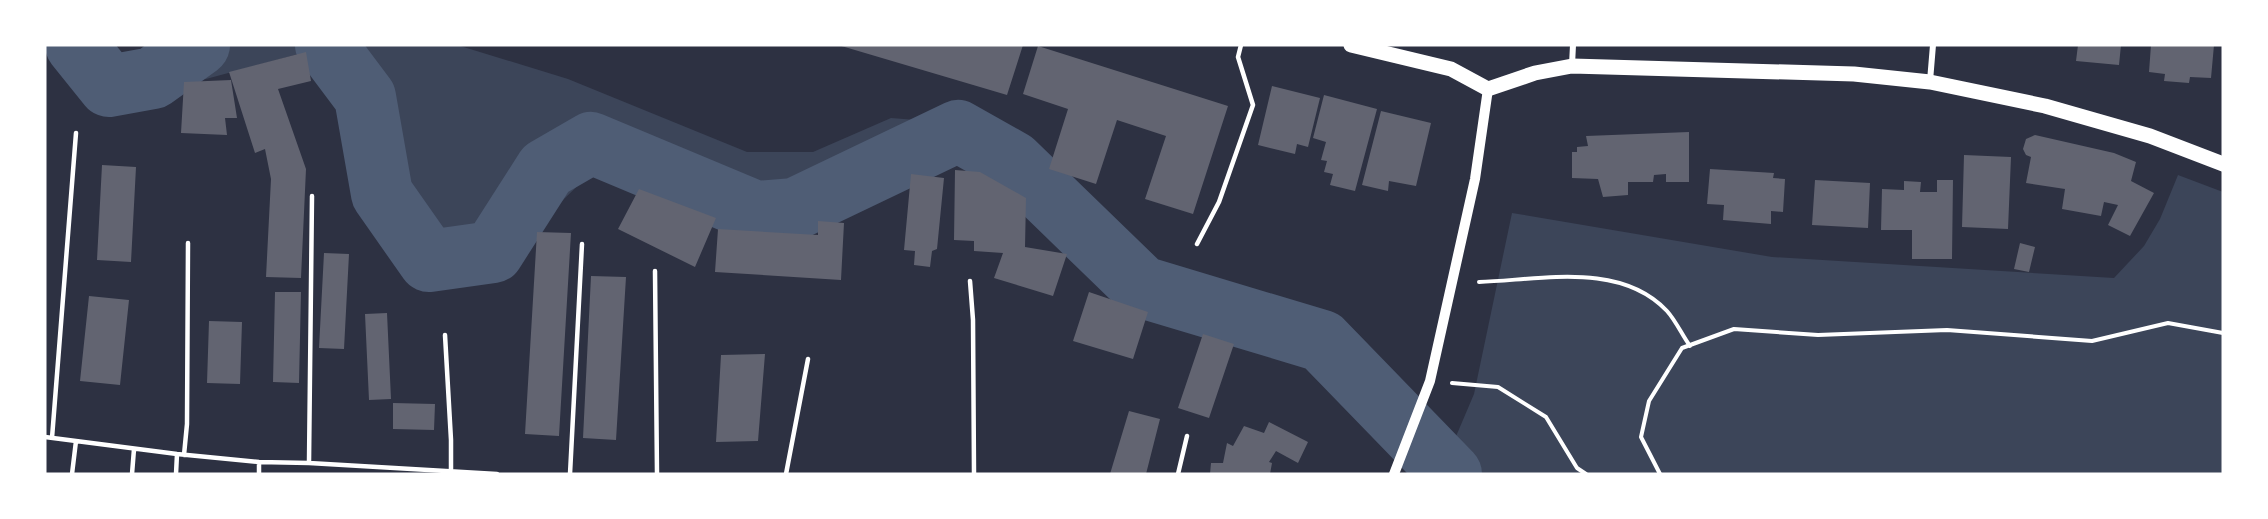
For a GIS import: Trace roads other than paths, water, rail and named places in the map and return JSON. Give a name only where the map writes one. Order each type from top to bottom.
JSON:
[{"type":"main road","points":[[1351,45],[1451,69],[1488,89],[1535,73],[1572,66],[1854,75],[1930,81],[2056,110],[2150,136],[2223,164]]},
{"type":"street","points":[[1572,66],[1573,45]]},
{"type":"street","points":[[1930,81],[1933,45]]},
{"type":"street","points":[[1394,474],[1430,381],[1475,179],[1488,89]]},
{"type":"lane","points":[[1197,244],[1219,201],[1253,105],[1238,57],[1241,45]]},
{"type":"lane","points":[[52,438],[76,133]]},
{"type":"lane","points":[[309,463],[312,196]]},
{"type":"lane","points":[[184,455],[187,424],[188,243]]},
{"type":"lane","points":[[570,474],[582,244]]},
{"type":"lane","points":[[656,271],[657,474]]},
{"type":"lane","points":[[970,281],[973,320],[974,474]]},
{"type":"lane","points":[[445,335],[451,473]]},
{"type":"lane","points":[[786,474],[808,359]]},
{"type":"lane","points":[[1178,474],[1187,436]]},
{"type":"lane","points":[[45,437],[259,462],[497,474]]},
{"type":"lane","points":[[72,474],[76,441]]},
{"type":"lane","points":[[132,474],[134,449]]},
{"type":"lane","points":[[176,474],[177,454]]},
{"type":"lane","points":[[259,462],[259,474]]},
{"type":"lane","points":[[385,474],[386,468]]},
{"type":"waterway","points":[[76,45],[109,86],[153,78],[199,45]]},
{"type":"waterway","points":[[326,45],[365,97],[382,194],[429,261],[493,252],[546,169],[591,143],[756,212],[795,209],[958,131],[1013,162],[1142,287],[1322,341],[1451,474]]}]
